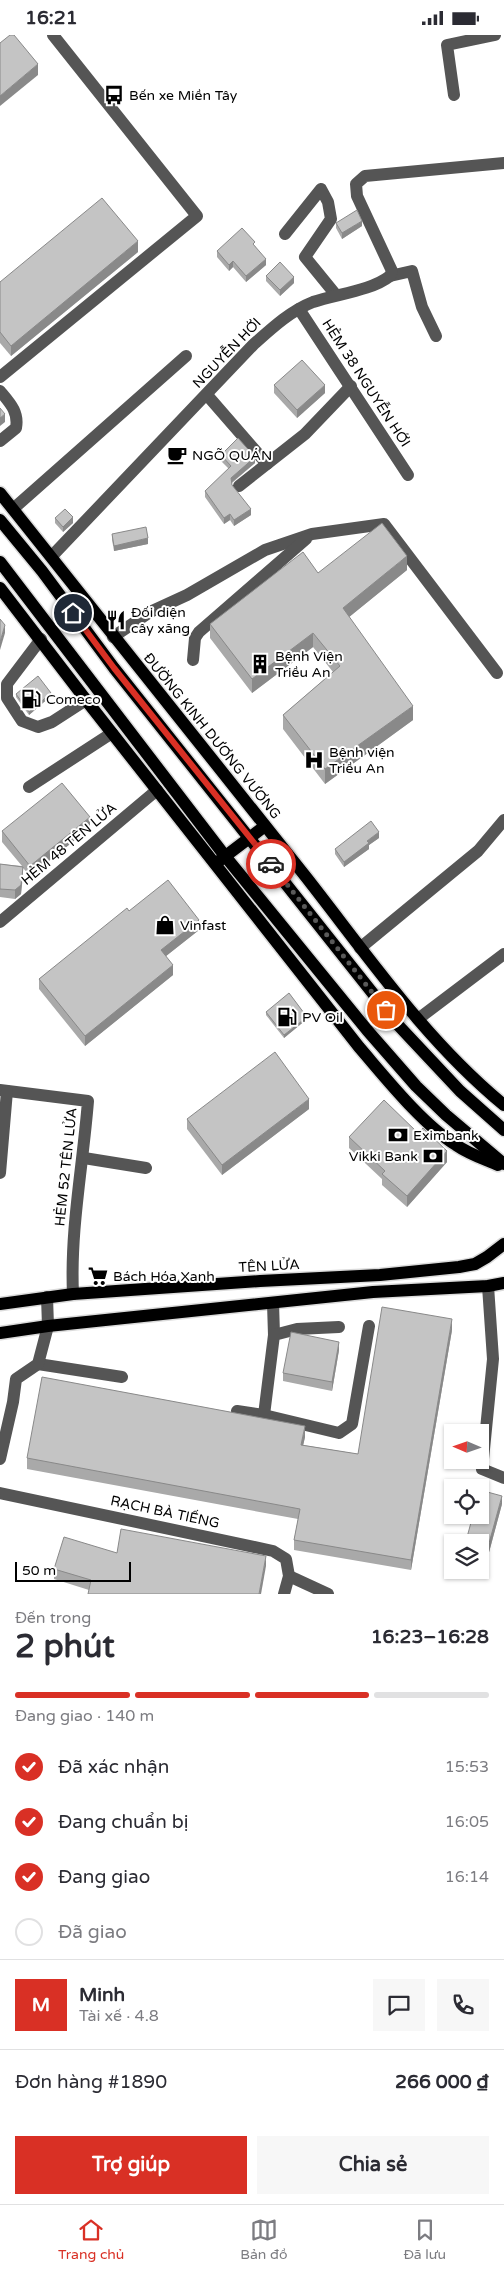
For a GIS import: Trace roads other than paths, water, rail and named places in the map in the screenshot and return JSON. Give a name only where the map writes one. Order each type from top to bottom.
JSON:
[{"type":"main road","name":"ĐƯỜNG KINH DƯƠNG VƯƠNG","points":[[0,493],[52,556],[113,637],[418,1019],[451,1056],[504,1105]]},
{"type":"main road","points":[[0,519],[42,571],[114,668],[398,1025],[460,1091],[504,1130]]},
{"type":"main road","points":[[0,562],[168,780],[220,860],[330,1011],[394,1087],[445,1138],[465,1150],[504,1166]]},
{"type":"main road","points":[[0,588],[156,790],[220,860],[391,1058],[446,1115],[504,1166]]},
{"type":"main road","points":[[156,790],[168,780]]},
{"type":"main road","points":[[220,860],[265,826]]},
{"type":"main road","name":"TÊN LỬA","points":[[0,1304],[73,1294],[380,1275],[459,1267],[482,1261],[504,1244]]},
{"type":"main road","points":[[0,1333],[48,1326],[374,1292],[488,1286],[504,1283]]},
{"type":"street","points":[[0,377],[197,216],[53,35]]},
{"type":"street","points":[[454,95],[446,45],[495,35]]},
{"type":"street","points":[[390,276],[392,271],[357,196],[356,184],[365,176],[504,163]]},
{"type":"street","points":[[285,234],[320,189],[328,202],[331,219],[305,257],[336,295]]},
{"type":"street","name":"NGUYỄN HỚI","points":[[52,556],[253,345],[273,327],[299,309],[336,295],[356,290],[390,276],[412,271],[422,307],[436,336]]},
{"type":"street","name":"HẺM 38 NGUYỄN HỚI","points":[[299,309],[408,475]]},
{"type":"street","points":[[12,509],[186,355]]},
{"type":"street","points":[[239,486],[304,434],[350,386]]},
{"type":"street","points":[[0,391],[13,407],[18,418],[16,428],[0,441]]},
{"type":"street","points":[[207,395],[267,464]]},
{"type":"street","points":[[113,637],[150,612],[187,595],[265,550],[312,534],[384,524],[497,673]]},
{"type":"street","points":[[193,660],[195,638],[199,632],[312,534]]},
{"type":"street","points":[[40,639],[8,684],[7,699],[22,721],[38,727],[52,722],[86,701]]},
{"type":"street","points":[[30,787],[112,733]]},
{"type":"street","name":"HẺM 48 TÊN LỬA","points":[[0,921],[156,790]]},
{"type":"street","points":[[360,948],[478,851],[504,820]]},
{"type":"street","points":[[418,1019],[504,954]]},
{"type":"street","points":[[0,1173],[3,1091]]},
{"type":"street","name":"HẺM 52 TÊN LỬA","points":[[3,1091],[88,1101],[84,1158],[72,1258],[73,1294]]},
{"type":"street","points":[[84,1158],[146,1168]]},
{"type":"street","points":[[488,1286],[493,1359],[482,1469],[504,1478]]},
{"type":"street","points":[[0,1459],[13,1402],[16,1379],[38,1364],[48,1326],[47,1297]]},
{"type":"street","points":[[264,1415],[274,1335],[273,1303]]},
{"type":"street","points":[[274,1335],[297,1329],[339,1327]]},
{"type":"street","points":[[236,1411],[264,1415],[339,1433],[352,1424],[369,1327]]},
{"type":"street","points":[[38,1364],[122,1377]]},
{"type":"street","name":"RẠCH BÀ TIẾNG","points":[[0,1493],[274,1551],[286,1559],[289,1576]]},
{"type":"street","points":[[284,1594],[289,1576],[328,1594]]},
{"type":"place","name":"Bến xe Miền Tây","points":[[114,95]]},
{"type":"place","name":"NGÕ QUÁN","points":[[177,455]]},
{"type":"place","name":"Đối diện cây xăng","points":[[116,620]]},
{"type":"place","name":"Bệnh Viện Triều An","points":[[260,664]]},
{"type":"place","name":"Comeco","points":[[31,699]]},
{"type":"place","name":"Bệnh viện Triều An","points":[[314,760]]},
{"type":"place","name":"Vinfast","points":[[165,925]]},
{"type":"place","name":"PV Oil","points":[[287,1017]]},
{"type":"place","name":"Eximbank","points":[[398,1135]]},
{"type":"place","name":"Vikki Bank","points":[[433,1156]]},
{"type":"place","name":"Bách Hóa Xanh","points":[[98,1276]]}]
